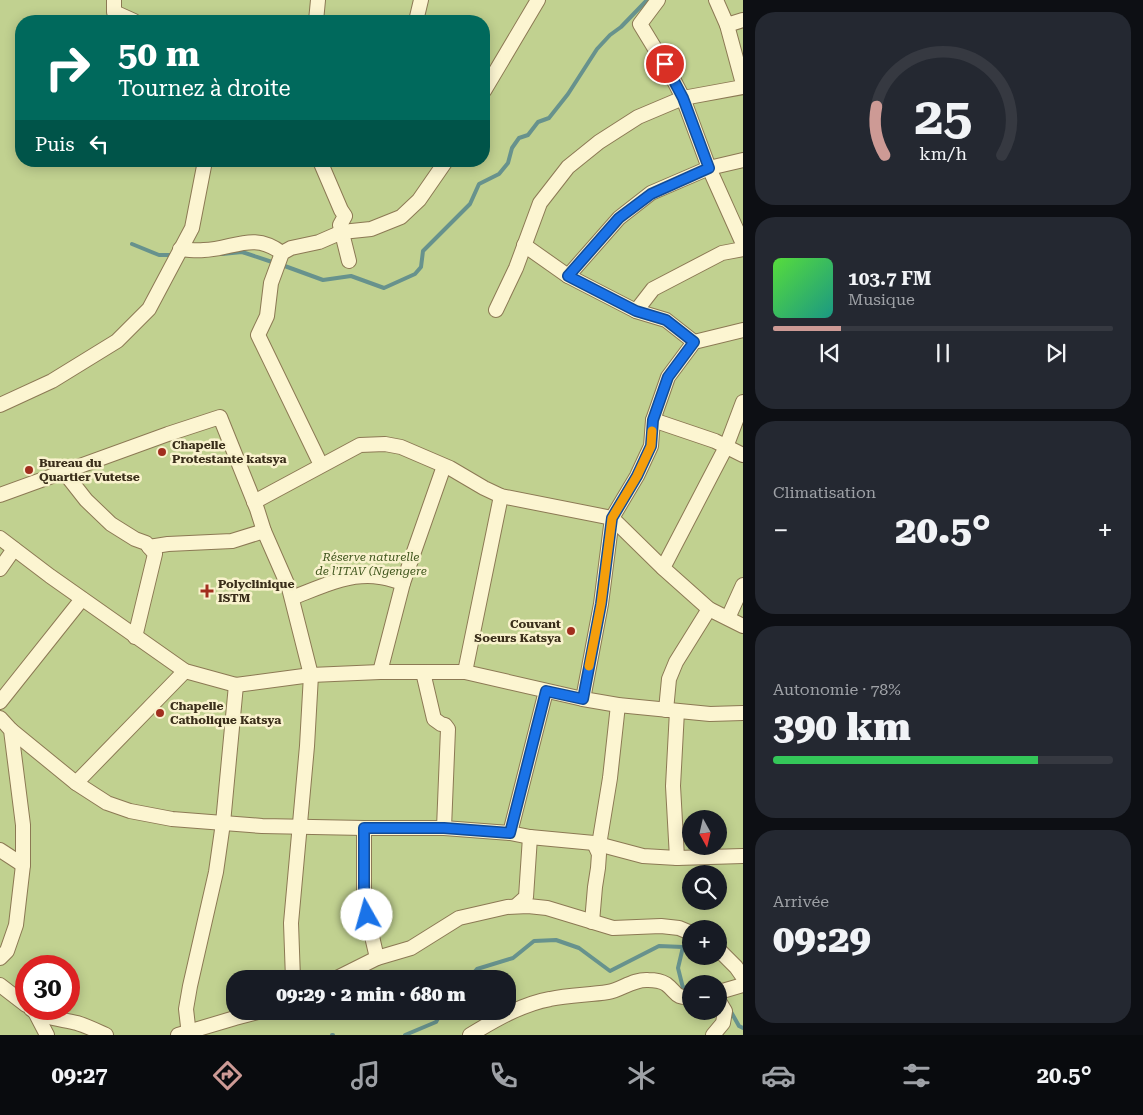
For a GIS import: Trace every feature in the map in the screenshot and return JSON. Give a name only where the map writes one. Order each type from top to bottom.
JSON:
[{"type":"street","points":[[114,0],[114,12],[121,15]]},
{"type":"street","points":[[317,15],[318,0]]},
{"type":"street","points":[[417,15],[421,0]]},
{"type":"street","points":[[490,81],[538,0]]},
{"type":"street","points":[[658,0],[640,24],[683,98],[709,168],[743,244]]},
{"type":"street","points":[[496,310],[516,268],[540,203],[568,167],[599,142],[638,117],[683,98],[743,86],[727,25],[716,0]]},
{"type":"street","points":[[727,25],[743,20]]},
{"type":"street","points":[[568,276],[619,218],[651,194],[709,168],[743,160]]},
{"type":"street","points":[[0,405],[52,381],[117,341],[149,309],[192,228],[204,167]]},
{"type":"street","points":[[323,167],[345,216],[340,225],[349,261]]},
{"type":"street","points":[[321,465],[258,335],[267,316],[271,283],[282,253],[291,248],[319,242],[342,232],[371,229],[401,217],[419,200],[442,167]]},
{"type":"street","points":[[180,249],[205,250],[243,242],[260,242],[274,247],[282,253]]},
{"type":"street","points":[[524,245],[568,276],[636,311],[666,320],[694,342]]},
{"type":"street","points":[[636,311],[653,289],[722,254],[743,249]]},
{"type":"street","points":[[583,699],[601,604],[612,518],[637,476],[651,446],[653,420],[668,377],[694,342],[743,330]]},
{"type":"street","points":[[663,568],[726,447],[743,402]]},
{"type":"street","points":[[0,495],[168,434],[220,418],[264,531],[289,588],[311,675],[291,923],[293,970]]},
{"type":"street","points":[[653,420],[716,441],[743,455]]},
{"type":"street","points":[[254,502],[360,445],[384,444],[401,447],[444,466],[501,496],[612,518],[663,568],[709,609],[743,626]]},
{"type":"street","points":[[380,672],[403,583],[444,466]]},
{"type":"street","points":[[64,472],[86,500],[111,524],[135,539],[146,543],[155,554],[135,637]]},
{"type":"street","points":[[465,672],[501,496]]},
{"type":"street","points":[[149,547],[232,541],[264,531]]},
{"type":"street","points":[[0,538],[82,599],[185,671],[236,685],[311,675],[380,672],[465,672],[583,699],[618,705],[710,714],[743,713]]},
{"type":"street","points":[[0,569],[14,549]]},
{"type":"street","points":[[292,598],[346,577],[382,577],[403,583]]},
{"type":"street","points":[[728,618],[743,585]]},
{"type":"street","points":[[0,702],[82,599]]},
{"type":"street","points":[[677,858],[669,679],[676,662],[709,609]]},
{"type":"street","points":[[76,783],[185,671]]},
{"type":"street","points":[[423,672],[434,719],[445,725],[448,730],[444,828]]},
{"type":"street","points":[[229,1020],[185,1034],[186,1009],[190,986],[211,897],[223,823],[236,685]]},
{"type":"street","points":[[510,833],[546,691]]},
{"type":"street","points":[[592,922],[594,887],[599,854],[596,844],[610,778],[618,705]]},
{"type":"street","points":[[0,718],[11,730],[76,783],[107,803],[130,811],[172,819],[299,827],[444,828],[510,833],[596,844],[643,856],[677,858],[743,856]]},
{"type":"street","points":[[0,958],[7,951],[16,926],[23,865],[23,826],[11,730]]},
{"type":"street","points":[[364,828],[364,892],[367,915],[378,958]]},
{"type":"street","points":[[516,906],[526,897],[530,837]]},
{"type":"street","points":[[0,850],[23,865]]},
{"type":"street","points":[[353,970],[378,958],[411,948],[459,918],[507,907],[547,908],[613,928],[661,926],[682,929]]},
{"type":"street","points":[[727,958],[743,977]]},
{"type":"street","points":[[470,1035],[507,1014],[549,999],[608,992],[645,979],[660,981],[682,998]]},
{"type":"street","points":[[0,985],[15,997]]},
{"type":"street","points":[[727,992],[743,986]]},
{"type":"street","points":[[38,1020],[47,1035]]},
{"type":"street","points":[[68,1020],[106,1035]]},
{"type":"street","points":[[713,1035],[724,1020]]},
{"type":"green space","name":"Réserve naturelle de l'ITAV (Ngengere","points":[[0,0],[743,0],[743,1035],[0,1035]]},
{"type":"waterway","points":[[282,265],[323,280],[351,276],[384,288],[415,274],[421,267],[423,251],[470,204],[479,184],[499,174],[508,163],[512,148],[519,138],[528,135],[538,122],[549,118],[568,94],[597,49],[647,0]]},
{"type":"waterway","points":[[132,244],[159,255],[175,255]]},
{"type":"waterway","points":[[222,254],[242,252],[275,263]]},
{"type":"waterway","points":[[476,970],[513,958],[534,941],[556,940],[579,948],[610,971],[659,946],[683,947],[678,968],[682,984]]},
{"type":"waterway","points":[[730,1010],[739,1026],[743,1028]]},
{"type":"waterway","points":[[405,1035],[437,1020]]},
{"type":"slow traffic","points":[[589,666],[601,604],[612,518],[637,476],[651,446],[652,431]]},
{"type":"place","name":"Chapelle Protestante katsya","points":[[162,452]]},
{"type":"place","name":"Bureau du Quartier Vutetse","points":[[29,470]]},
{"type":"place","name":"Polyclinique ISTM","points":[[207,591]]},
{"type":"place","name":"Couvant Soeurs Katsya","points":[[571,631]]},
{"type":"place","name":"Chapelle Catholique Katsya","points":[[160,713]]},
{"type":"route","points":[[367,915],[364,892],[364,828],[444,828],[510,833],[546,691],[583,699],[601,604],[612,518],[637,476],[651,446],[653,420],[668,377],[686,356],[694,342],[666,320],[636,311],[568,276],[619,218],[651,194],[709,168],[683,98],[665,64]]}]
